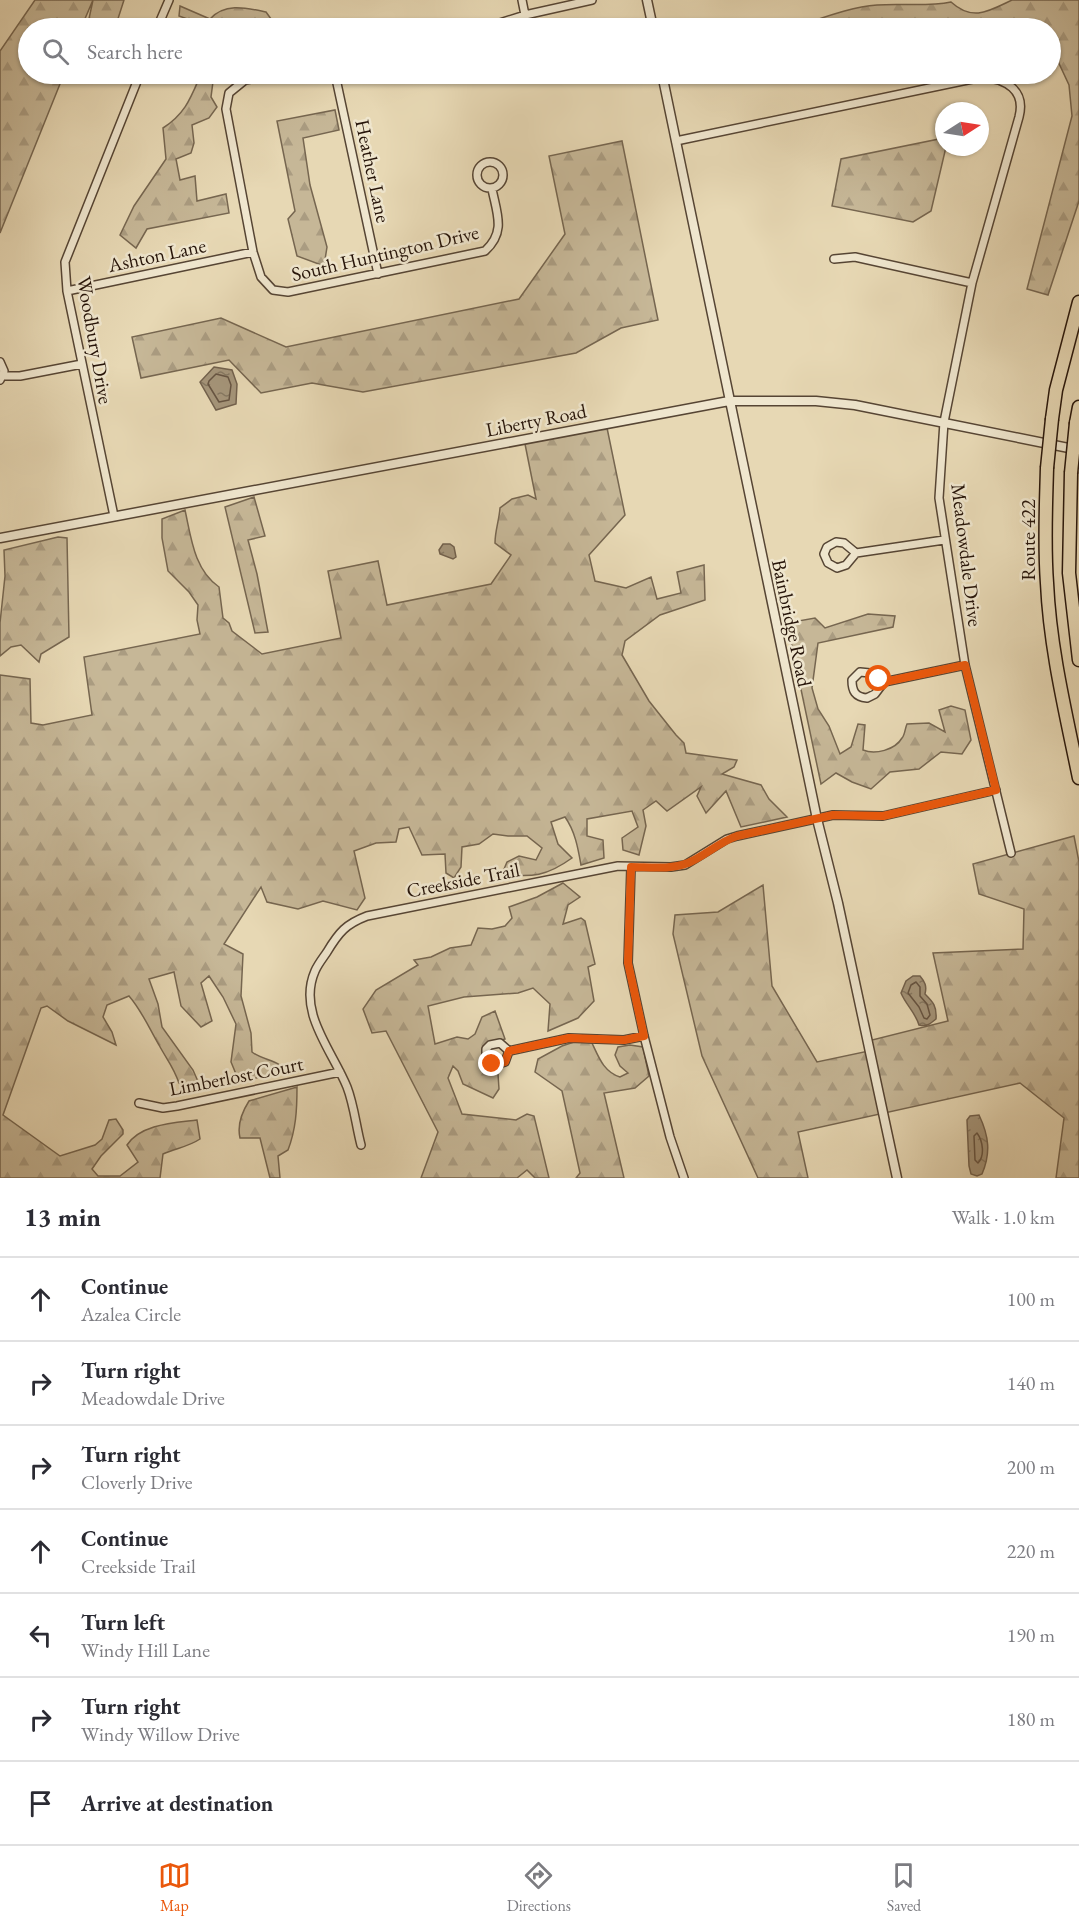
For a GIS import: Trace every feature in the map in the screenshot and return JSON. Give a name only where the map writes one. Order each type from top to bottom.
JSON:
[{"type":"highway","name":"Route 422","points":[[1079,302],[1056,390],[1047,468],[1045,546],[1048,594],[1062,694],[1079,778]]},
{"type":"highway","name":"Route 422","points":[[1079,407],[1071,473],[1069,573],[1079,660]]},
{"type":"street","points":[[161,18],[169,0]]},
{"type":"street","points":[[522,0],[525,15]]},
{"type":"street","points":[[516,18],[592,0]]},
{"type":"street","points":[[647,0],[650,18]]},
{"type":"street","name":"Woodbury Drive","points":[[114,516],[67,291],[65,262],[136,84]]},
{"type":"street","name":"South Huntington Drive","points":[[239,84],[229,93],[226,109],[253,252],[261,277],[273,290],[288,292],[485,251],[494,242],[499,229],[492,189]]},
{"type":"street","name":"Heather Lane","points":[[337,84],[378,274]]},
{"type":"street","name":"Bainbridge Road","points":[[664,84],[817,819],[838,903],[897,1178]]},
{"type":"street","name":"Meadowdale Drive","points":[[676,141],[949,84]]},
{"type":"street","name":"Meadowdale Drive","points":[[1006,84],[1020,98],[1022,107],[972,283],[944,422],[939,498],[965,665],[1011,853]]},
{"type":"street","name":"Ashton Lane","points":[[67,291],[253,252]]},
{"type":"street","points":[[834,259],[855,257],[972,283]]},
{"type":"street","points":[[0,362],[4,371],[1,378],[82,364]]},
{"type":"street","name":"Liberty Road","points":[[0,538],[729,401],[838,403],[1079,450]]},
{"type":"street","points":[[856,554],[843,543],[836,542],[827,547],[824,555],[828,563],[837,568],[846,565],[856,554],[944,540]]},
{"type":"street","points":[[884,682],[870,673],[860,672],[852,680],[852,686],[857,695],[867,698],[874,694],[884,682],[965,665]]},
{"type":"street","name":"Creekside Trail","points":[[361,1145],[350,1097],[315,1023],[310,1005],[315,971],[346,926],[367,916],[618,866],[685,865],[727,840],[844,814],[862,817],[883,816],[996,790]]},
{"type":"street","points":[[631,867],[628,956],[644,1036],[670,1137],[684,1178]]},
{"type":"street","points":[[509,1051],[569,1038],[624,1040],[644,1036]]},
{"type":"street","name":"Limberlost Court","points":[[138,1103],[163,1108],[177,1106],[340,1072]]},
{"type":"green space","points":[[35,0],[93,0],[85,18],[23,18]]},
{"type":"green space","points":[[93,0],[124,0],[118,18],[89,18]]},
{"type":"green space","points":[[1012,0],[1079,0],[1079,201],[1048,295],[1027,289],[1072,116],[1069,85],[1061,68],[1061,18],[822,18],[868,6],[951,2],[967,12],[988,11]]},
{"type":"green space","points":[[180,6],[208,18],[184,18],[179,16]]},
{"type":"green space","points":[[229,8],[266,12],[270,18],[211,18]]},
{"type":"green space","points":[[18,25],[18,84],[60,84],[0,233],[0,51]]},
{"type":"green space","points":[[197,84],[213,84],[211,97],[217,107],[209,118],[192,125],[194,143],[191,153],[176,159],[180,180],[195,176],[197,201],[226,194],[229,213],[147,229],[136,248],[120,235],[134,206],[166,159],[163,128],[177,116],[191,97]]},
{"type":"green space","points":[[335,110],[339,130],[303,138],[310,185],[327,247],[324,266],[297,256],[288,219],[295,211],[277,121]]},
{"type":"green space","points":[[935,140],[935,156],[944,156],[931,211],[913,222],[832,206],[841,159]]},
{"type":"green space","points":[[622,141],[658,320],[621,328],[576,353],[363,392],[312,383],[261,393],[229,360],[141,378],[132,337],[221,318],[286,347],[519,299],[565,234],[549,156]]},
{"type":"green space","points":[[606,423],[625,515],[589,555],[595,581],[626,588],[651,577],[657,599],[681,593],[677,572],[704,565],[705,600],[660,615],[625,641],[622,655],[649,701],[684,743],[686,753],[737,760],[734,767],[722,774],[761,785],[769,799],[787,817],[741,827],[726,791],[706,813],[697,796],[701,787],[667,811],[656,801],[643,810],[646,826],[639,855],[623,850],[622,838],[638,827],[632,811],[587,819],[587,836],[603,840],[604,858],[581,865],[574,834],[565,817],[551,822],[558,844],[572,858],[555,869],[522,876],[502,874],[507,862],[519,856],[536,860],[542,848],[527,836],[493,834],[479,844],[462,847],[461,867],[454,878],[446,873],[445,854],[422,855],[409,827],[399,829],[396,842],[376,843],[354,851],[365,898],[357,910],[323,901],[298,909],[267,902],[261,887],[224,944],[243,954],[241,996],[251,1033],[252,1052],[280,1065],[276,1073],[244,1081],[236,1074],[231,1062],[236,1024],[223,997],[209,976],[201,983],[212,1021],[201,1027],[181,1006],[174,972],[149,979],[158,1004],[162,1027],[193,1070],[200,1086],[190,1089],[179,1083],[145,1020],[129,996],[107,1005],[103,1017],[112,1032],[116,1045],[68,1021],[47,1006],[41,1008],[3,1115],[60,1156],[95,1145],[102,1139],[109,1120],[116,1119],[123,1134],[101,1156],[92,1169],[98,1176],[120,1176],[138,1162],[127,1145],[133,1138],[149,1129],[197,1120],[200,1139],[163,1154],[160,1178],[0,1178],[0,675],[30,679],[31,723],[43,725],[92,715],[84,657],[200,634],[197,620],[198,605],[189,592],[168,571],[162,538],[162,519],[185,510],[199,562],[204,572],[219,587],[223,618],[229,623],[232,631],[262,654],[341,638],[328,571],[378,561],[387,605],[491,584],[511,555],[495,543],[500,508],[512,499],[528,495],[536,499],[524,439]]},
{"type":"green space","points":[[254,497],[265,536],[248,540],[268,632],[255,633],[225,507]]},
{"type":"green space","points":[[58,537],[67,538],[69,637],[41,654],[39,662],[21,645],[11,647],[0,656],[0,623],[5,576],[4,550]]},
{"type":"green space","points":[[868,614],[895,616],[893,627],[818,643],[812,688],[818,709],[829,726],[840,754],[851,747],[858,724],[865,725],[863,750],[873,752],[895,746],[903,737],[907,724],[929,723],[945,732],[939,710],[951,706],[965,710],[971,740],[962,754],[941,752],[919,769],[890,772],[871,789],[836,773],[821,784],[787,623],[815,618],[825,628]]},
{"type":"green space","points":[[1074,836],[1079,862],[1079,1178],[1056,1178],[1064,1118],[1020,1083],[798,1132],[808,1178],[758,1178],[702,1056],[673,934],[675,915],[718,912],[763,885],[772,986],[817,1062],[869,1051],[868,1041],[948,1021],[933,953],[1023,949],[1024,909],[979,894],[973,864]]},
{"type":"green space","points":[[563,883],[580,897],[568,905],[563,924],[581,918],[585,921],[595,964],[588,967],[594,1001],[578,1018],[548,1031],[550,1004],[533,988],[518,993],[464,997],[428,1006],[435,1044],[457,1037],[468,1039],[475,1034],[482,1017],[495,1011],[505,1039],[483,1046],[484,1061],[498,1074],[499,1089],[493,1098],[463,1084],[458,1071],[453,1066],[448,1078],[462,1114],[516,1120],[527,1114],[534,1116],[549,1178],[535,1178],[527,1170],[517,1178],[421,1178],[438,1132],[386,1031],[372,1033],[363,1009],[376,990],[418,965],[414,960],[431,957],[450,948],[471,945],[478,928],[492,929],[505,926],[512,918],[509,907],[537,897]]},
{"type":"green space","points":[[577,1041],[592,1043],[606,1068],[620,1077],[628,1073],[620,1066],[615,1055],[618,1047],[630,1045],[643,1047],[649,1076],[635,1088],[604,1093],[624,1178],[576,1178],[580,1173],[562,1091],[535,1072],[538,1059]]},
{"type":"green space","points":[[297,1087],[296,1119],[291,1142],[288,1150],[278,1156],[280,1178],[270,1178],[260,1138],[240,1138],[241,1119],[249,1101]]},
{"type":"water","points":[[214,367],[232,370],[237,384],[236,404],[216,410],[200,382]]},
{"type":"water","points":[[443,544],[450,544],[454,547],[456,557],[453,559],[440,554],[439,550]]},
{"type":"water","points":[[913,976],[920,976],[923,980],[926,986],[925,994],[935,1007],[936,1019],[930,1024],[919,1025],[901,993],[906,981]]},
{"type":"water","points":[[979,1115],[987,1137],[988,1152],[982,1174],[977,1176],[971,1174],[969,1166],[967,1120],[970,1116]]},
{"type":"route","points":[[492,1064],[505,1062],[509,1051],[569,1038],[624,1040],[644,1036],[628,963],[631,867],[685,865],[737,836],[833,815],[883,816],[996,790],[965,665],[884,682],[879,679]]}]
